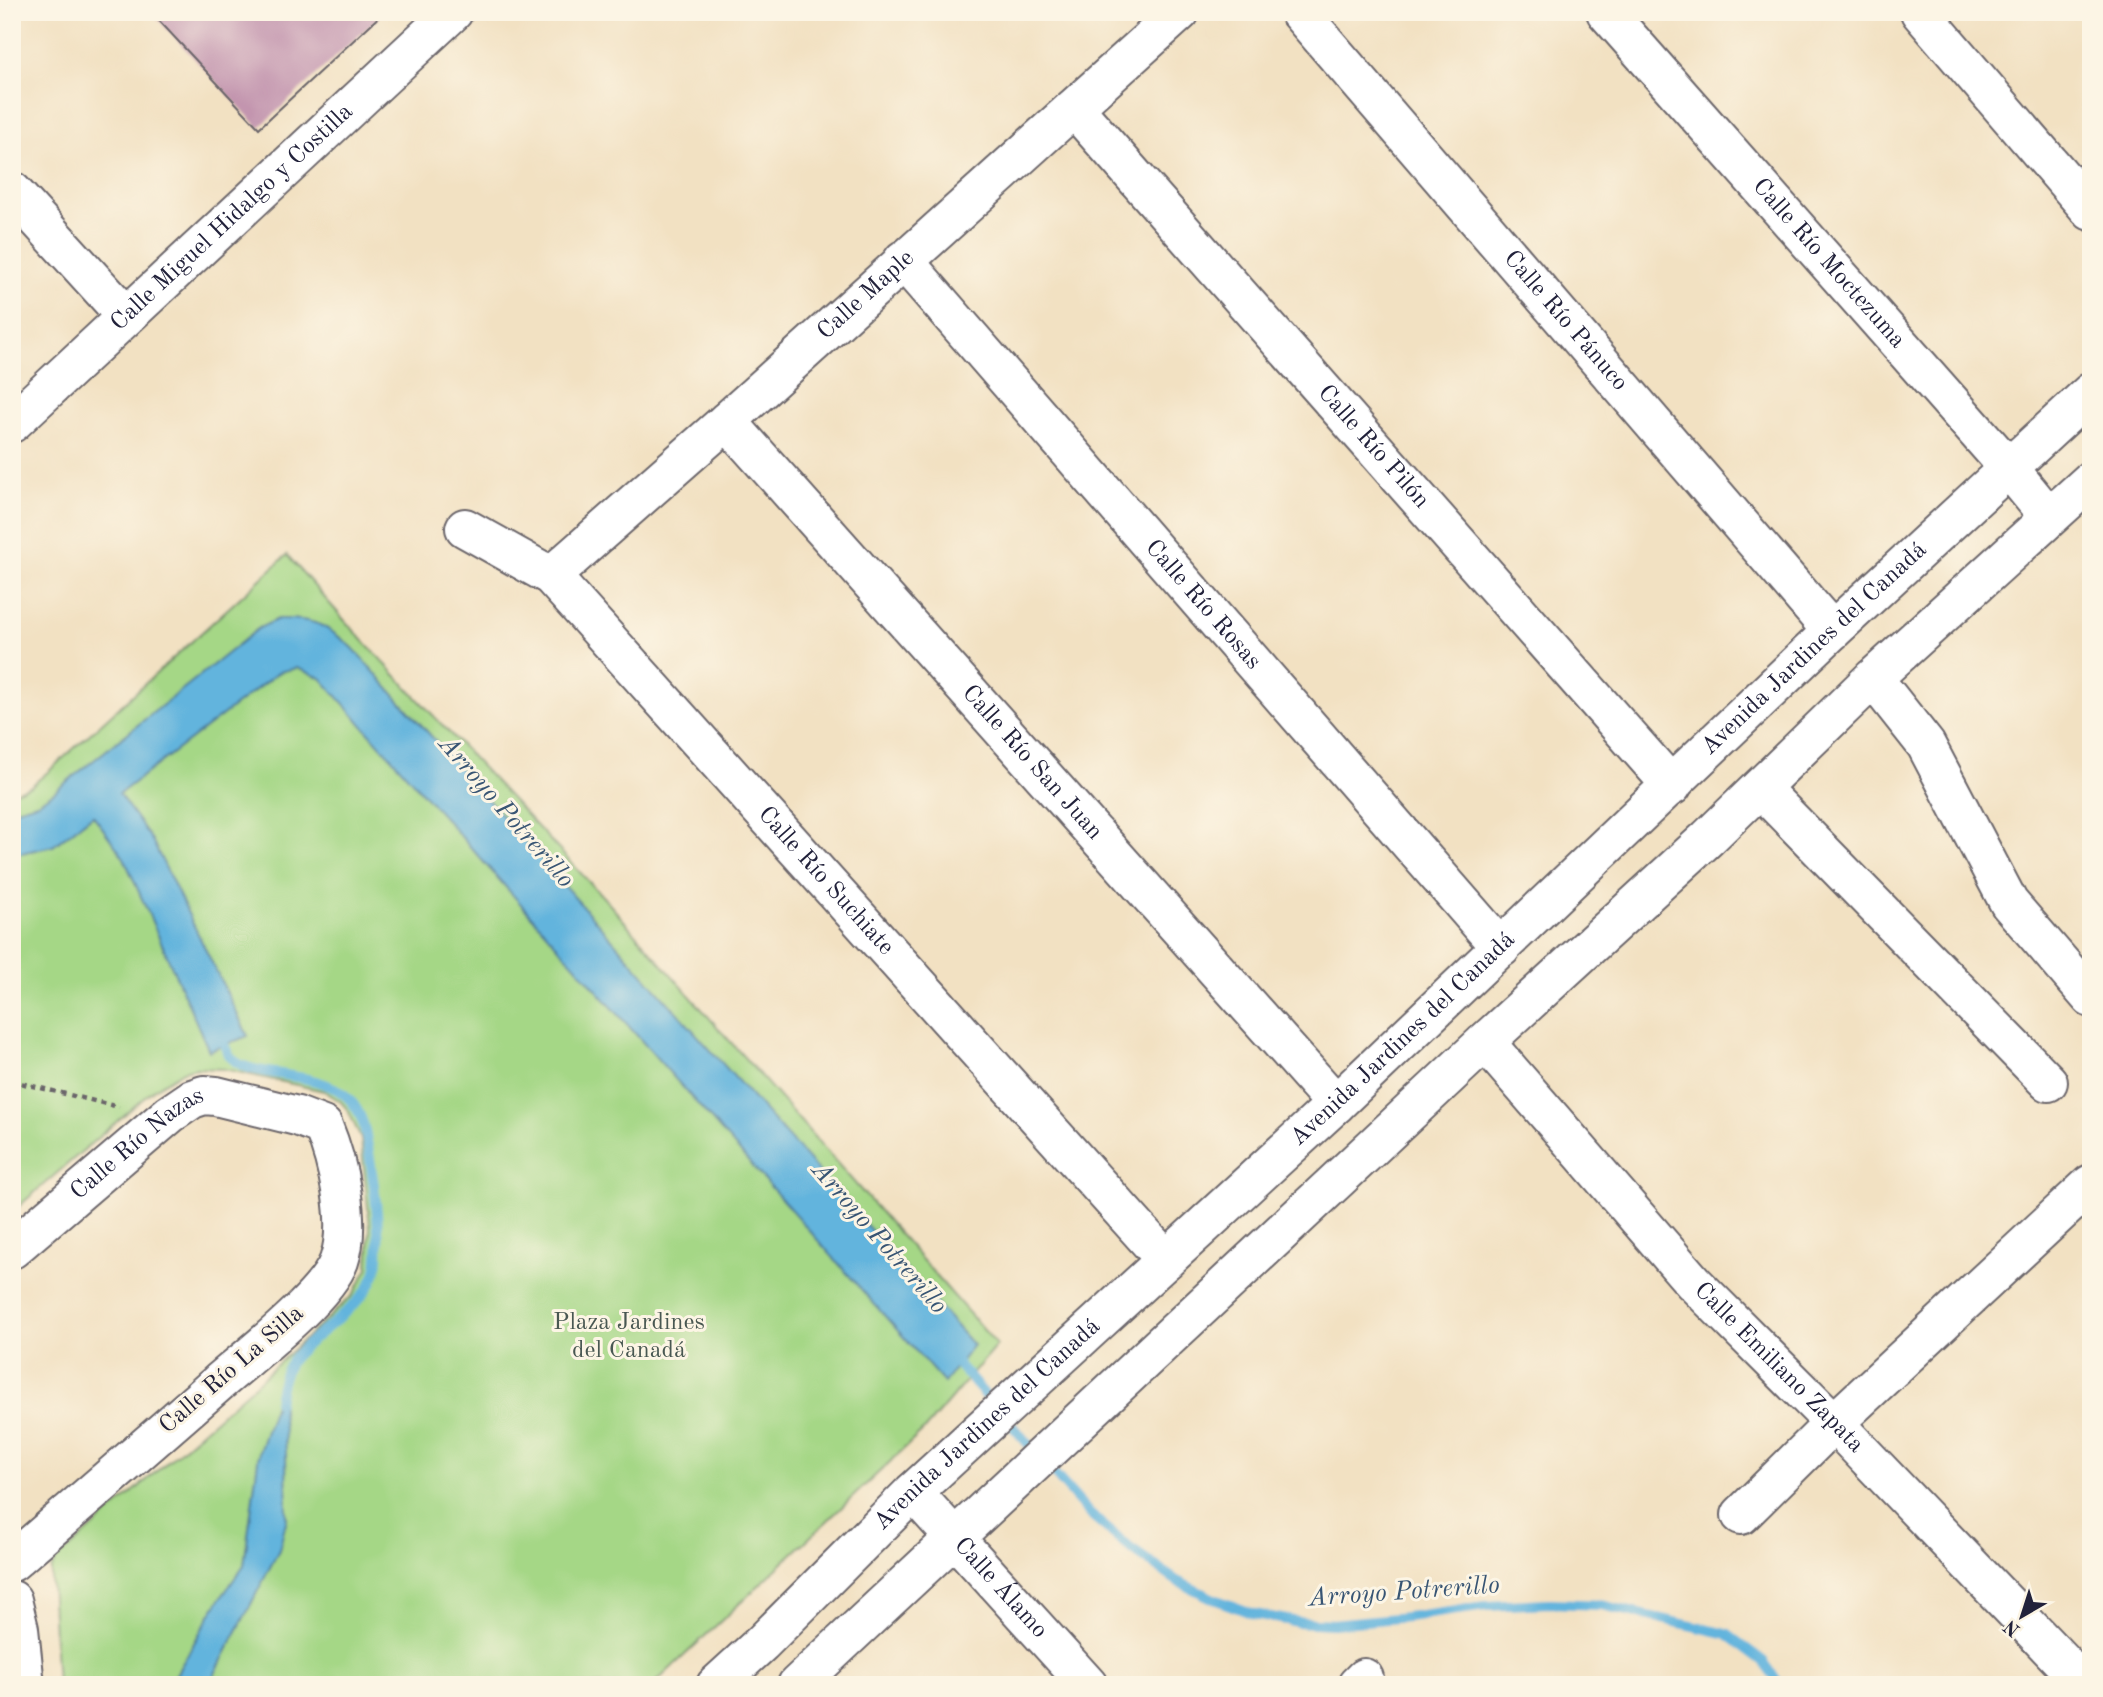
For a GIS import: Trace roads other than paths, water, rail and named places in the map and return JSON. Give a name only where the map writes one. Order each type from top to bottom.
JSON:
[{"type":"street","name":"Calle Miguel Hidalgo y Costilla","points":[[12,424],[453,12]]},
{"type":"street","name":"Calle Maple","points":[[551,576],[1180,12]]},
{"type":"street","name":"Calle Río Pánuco","points":[[1299,12],[1832,631]]},
{"type":"street","name":"Calle Río Moctezuma","points":[[1606,12],[2008,467],[2049,517]]},
{"type":"street","points":[[1920,12],[2091,211]]},
{"type":"street","name":"Calle Río Pilón","points":[[1074,108],[1672,786]]},
{"type":"street","points":[[12,191],[125,316]]},
{"type":"street","name":"Calle Río Rosas","points":[[904,260],[1501,948]]},
{"type":"street","name":"Avenida Jardines del Canadá","points":[[716,1685],[914,1492],[1336,1104],[1832,631],[2091,393]]},
{"type":"street","name":"Calle Río San Juan","points":[[727,421],[1336,1104]]},
{"type":"street","points":[[797,1685],[1485,1042],[1708,838],[1873,678],[2091,480]]},
{"type":"street","name":"Calle Río Suchiate","points":[[465,528],[551,576],[1166,1260]]},
{"type":"street","points":[[1873,678],[1926,745],[2009,902],[2091,998]]},
{"type":"street","points":[[1760,788],[2049,1082]]},
{"type":"street","name":"Calle Emiliano Zapata","points":[[1485,1042],[1693,1282],[1834,1423],[2085,1685]]},
{"type":"street","name":"Calle Río Nazas","points":[[12,1250],[149,1131],[192,1099],[204,1095],[216,1096],[297,1116],[323,1126]]},
{"type":"street","name":"Calle Río La Silla","points":[[12,1562],[249,1356],[318,1293],[332,1276],[340,1259],[342,1204],[334,1152],[323,1126]]},
{"type":"street","points":[[1741,1515],[1834,1423],[2091,1184]]},
{"type":"street","name":"Calle Álamo","points":[[914,1492],[1088,1685]]},
{"type":"street","points":[[12,1600],[19,1629],[25,1685]]},
{"type":"water","points":[[278,619],[318,624],[352,647],[973,1345],[944,1383],[321,678],[297,668],[279,672],[119,794],[152,840],[248,1036],[209,1051],[124,858],[93,815],[53,846],[12,855],[12,810],[37,803],[54,792],[259,628]]},
{"type":"water","points":[[280,1389],[286,1451],[287,1518],[279,1550],[209,1685],[170,1685],[214,1608],[244,1565],[259,1452]]},
{"type":"waterway","points":[[219,1032],[228,1054],[241,1065],[326,1084],[351,1101],[365,1131],[370,1162],[378,1225],[378,1261],[375,1274],[361,1298],[304,1347],[291,1362],[283,1378],[278,1402]]},
{"type":"waterway","name":"Arroyo Potrerillo","points":[[949,1354],[1090,1514],[1130,1548],[1177,1581],[1214,1599],[1254,1614],[1298,1622],[1333,1624],[1486,1606],[1550,1603],[1601,1605],[1727,1634],[1763,1661],[1780,1685]]},
{"type":"park label","name":"Plaza Jardines del Canadá","points":[[629,1337]]}]
